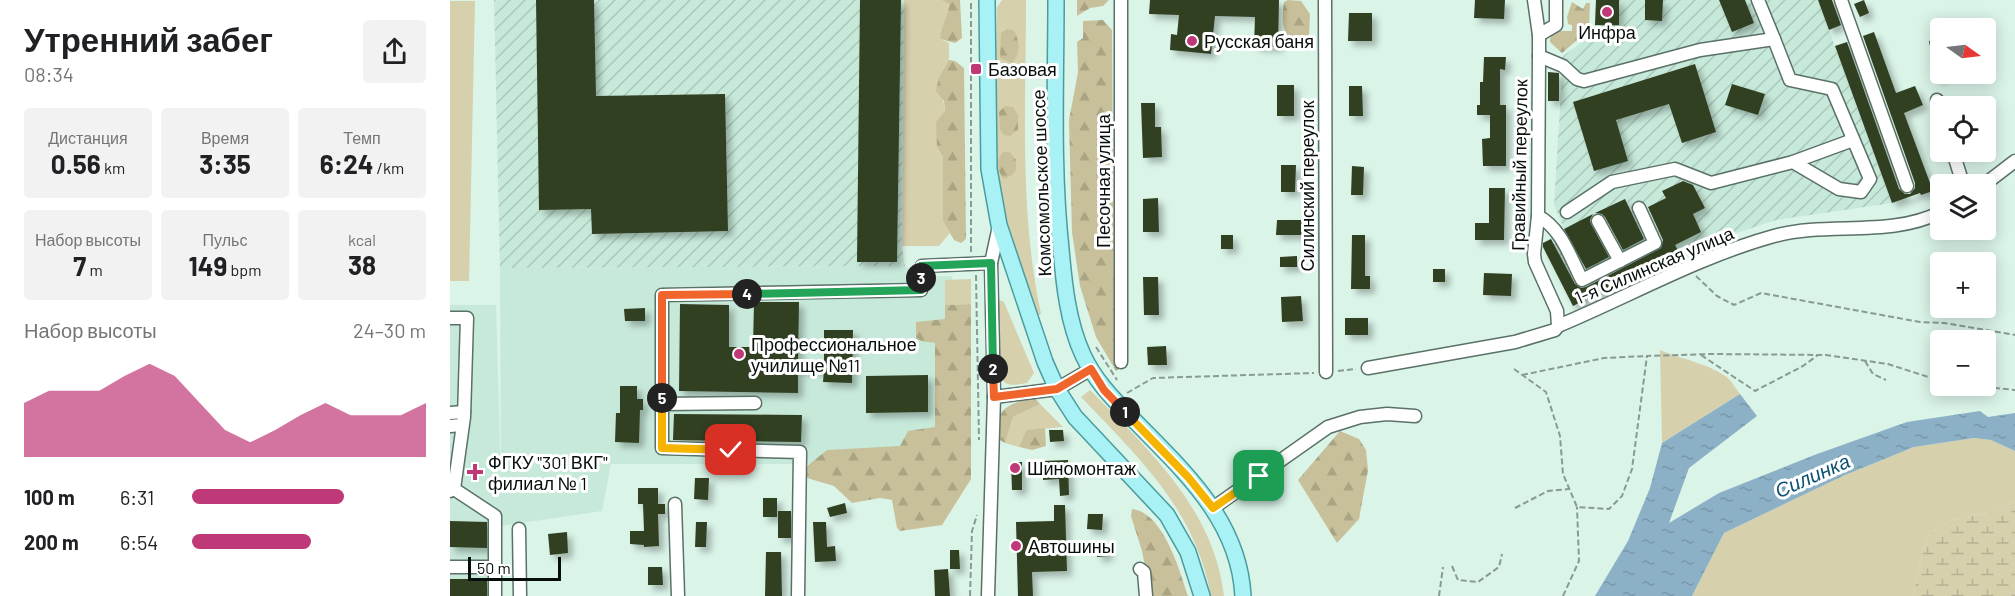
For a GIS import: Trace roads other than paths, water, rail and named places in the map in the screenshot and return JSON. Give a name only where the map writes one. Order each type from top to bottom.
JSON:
[{"type":"main road","name":"Комсомольское шоссе","points":[[987,0],[989,169],[999,225],[1045,362],[1057,389],[1075,417],[1167,515],[1188,552],[1202,596]]},
{"type":"main road","name":"Комсомольское шоссе","points":[[1056,0],[1056,168],[1059,229],[1064,282],[1072,321],[1083,355],[1104,390],[1188,477],[1213,508],[1228,536],[1243,596]]},
{"type":"street","name":"Песочная улица","points":[[1120,0],[1121,362]]},
{"type":"street","name":"Силинский переулок","points":[[1325,0],[1326,372]]},
{"type":"street","name":"Гравийный переулок","points":[[1534,0],[1539,35],[1538,216],[1534,254],[1535,262],[1557,311],[1558,326]]},
{"type":"street","points":[[1539,35],[1556,25],[1556,0]]},
{"type":"street","points":[[1758,0],[1790,80],[1832,89],[1870,179],[1861,192],[1839,189],[1793,162]]},
{"type":"street","points":[[1842,0],[1908,186]]},
{"type":"street","points":[[1539,56],[1563,66],[1577,79],[1584,81],[1700,50],[1774,39]]},
{"type":"street","points":[[1566,212],[1612,182],[1675,170],[1710,183],[1793,162],[1853,140]]},
{"type":"street","points":[[1996,175],[2015,161]]},
{"type":"street","points":[[1538,216],[1559,234],[1582,280],[1656,243],[1639,208]]},
{"type":"street","name":"1-я Силинская улица","points":[[1368,368],[1515,342],[1555,330],[1558,326],[1687,267],[1776,236],[1812,231],[1903,225],[1930,217]]},
{"type":"street","points":[[1598,221],[1620,261]]},
{"type":"street","name":"Комсомольское шоссе","points":[[988,596],[994,397],[991,263],[999,225]]},
{"type":"street","points":[[798,596],[800,452],[662,448],[662,295],[921,290],[921,266],[991,263]]},
{"type":"street","points":[[450,318],[467,318],[452,490],[495,516],[495,596]]},
{"type":"street","points":[[994,397],[1057,389],[1091,369]]},
{"type":"street","points":[[662,404],[755,403]]},
{"type":"street","points":[[450,413],[459,421]]},
{"type":"street","points":[[1213,508],[1328,427],[1360,417],[1387,414],[1415,416]]},
{"type":"street","points":[[675,504],[678,596]]},
{"type":"street","points":[[519,529],[520,596]]},
{"type":"street","points":[[450,567],[495,567]]},
{"type":"street","points":[[1140,569],[1144,572],[1146,596]]},
{"type":"water","name":"Силинка","points":[[1740,394],[1757,416],[1689,468],[1669,523],[1719,493],[1817,454],[1907,422],[1980,411],[1988,417],[2015,413],[2015,451],[1991,440],[1974,438],[1914,447],[1845,475],[1724,533],[1692,596],[1595,596],[1628,541],[1650,488],[1662,443]]},
{"type":"place","name":"Инфра","points":[[1607,12]]},
{"type":"place","name":"Русская баня","points":[[1192,41]]},
{"type":"place","name":"Базовая","points":[[976,69]]},
{"type":"place","name":"Профессиональное училище №11","points":[[739,354]]},
{"type":"place","name":"Шиномонтаж","points":[[1015,468]]},
{"type":"place","name":"ФГКУ \"301 ВКГ\" филиал № 1","points":[[475,472]]},
{"type":"place","name":"Автошины","points":[[1016,546]]}]
